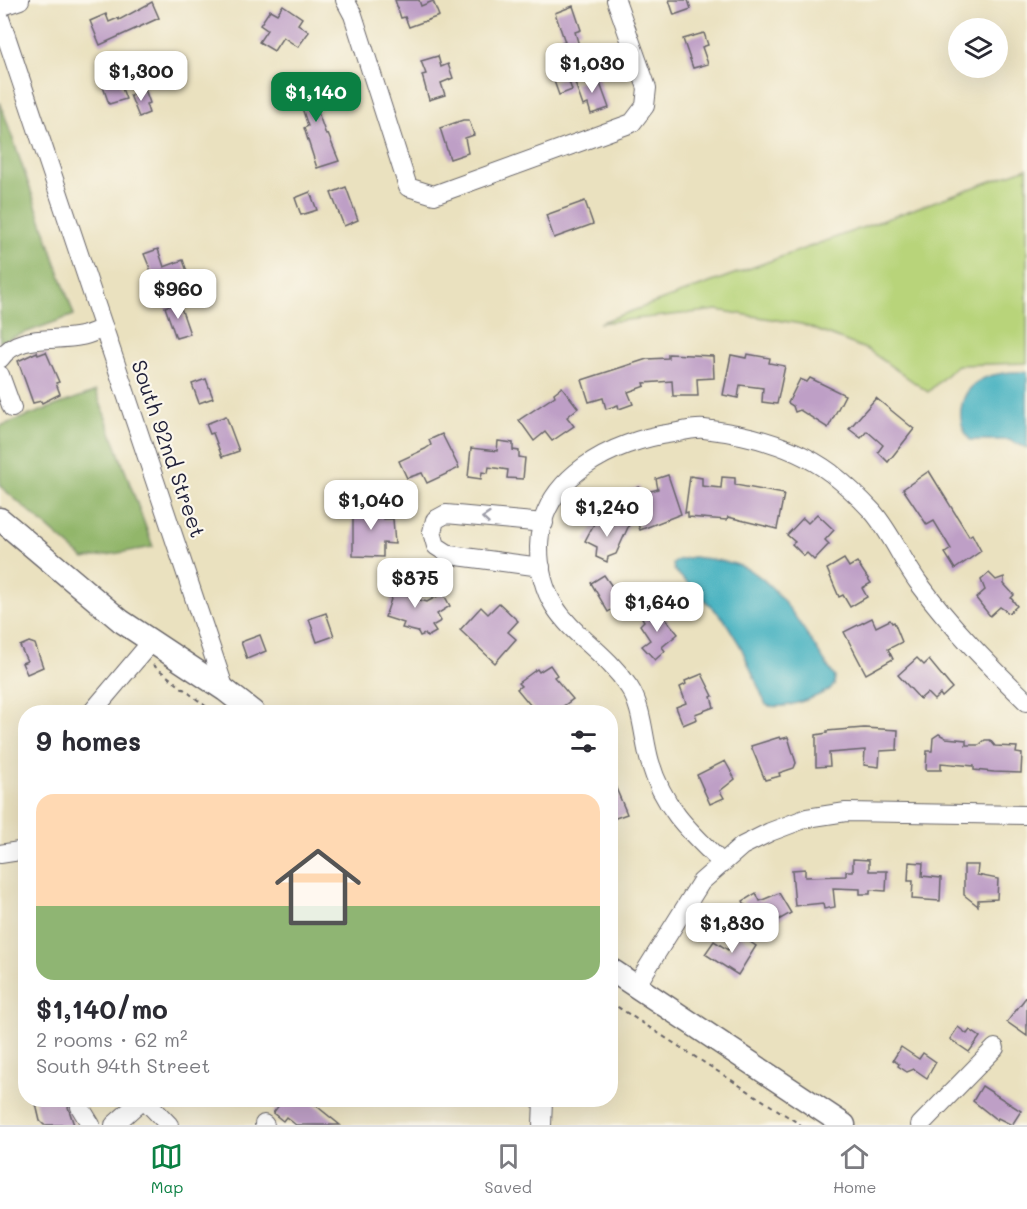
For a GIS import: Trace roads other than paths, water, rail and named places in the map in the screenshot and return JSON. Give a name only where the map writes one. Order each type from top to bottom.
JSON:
[{"type":"main road","points":[[0,519],[121,621],[244,705]]},
{"type":"main road","points":[[618,974],[821,1119],[844,1125]]},
{"type":"street","points":[[0,7],[20,0]]},
{"type":"street","points":[[345,0],[352,15],[408,187],[434,195],[632,123],[645,106],[647,87],[616,0]]},
{"type":"street","name":"South 92nd Street","points":[[0,18],[225,690]]},
{"type":"street","points":[[0,359],[6,350],[27,342],[48,338],[80,337],[104,328]]},
{"type":"street","points":[[0,375],[12,408]]},
{"type":"street","points":[[721,862],[681,823],[662,794],[650,762],[636,701],[629,686],[555,611],[541,567],[539,545],[548,506],[571,476],[609,451],[640,437],[702,428],[784,447],[830,473],[873,513],[917,580],[957,633],[1027,702]]},
{"type":"street","points":[[541,567],[450,555],[436,546],[432,532],[435,520],[446,514],[544,523]]},
{"type":"street","points":[[98,705],[152,641]]},
{"type":"street","points":[[636,986],[680,911],[701,882],[721,862],[742,846],[770,832],[807,818],[846,812],[1027,815]]},
{"type":"street","points":[[0,854],[18,851]]},
{"type":"street","points":[[920,1125],[995,1048]]},
{"type":"street","points":[[80,1107],[91,1125]]},
{"type":"street","points":[[114,1125],[135,1107]]},
{"type":"street","points":[[150,1107],[169,1125]]},
{"type":"street","points":[[542,1125],[543,1107]]},
{"type":"water","points":[[1027,372],[1027,448],[1009,440],[970,440],[962,423],[962,404],[965,396],[978,382],[990,376]]},
{"type":"water","points":[[693,557],[718,560],[743,567],[770,586],[794,615],[835,677],[834,685],[823,693],[798,703],[780,706],[766,705],[741,647],[724,619],[674,570],[673,564],[678,560]]}]
